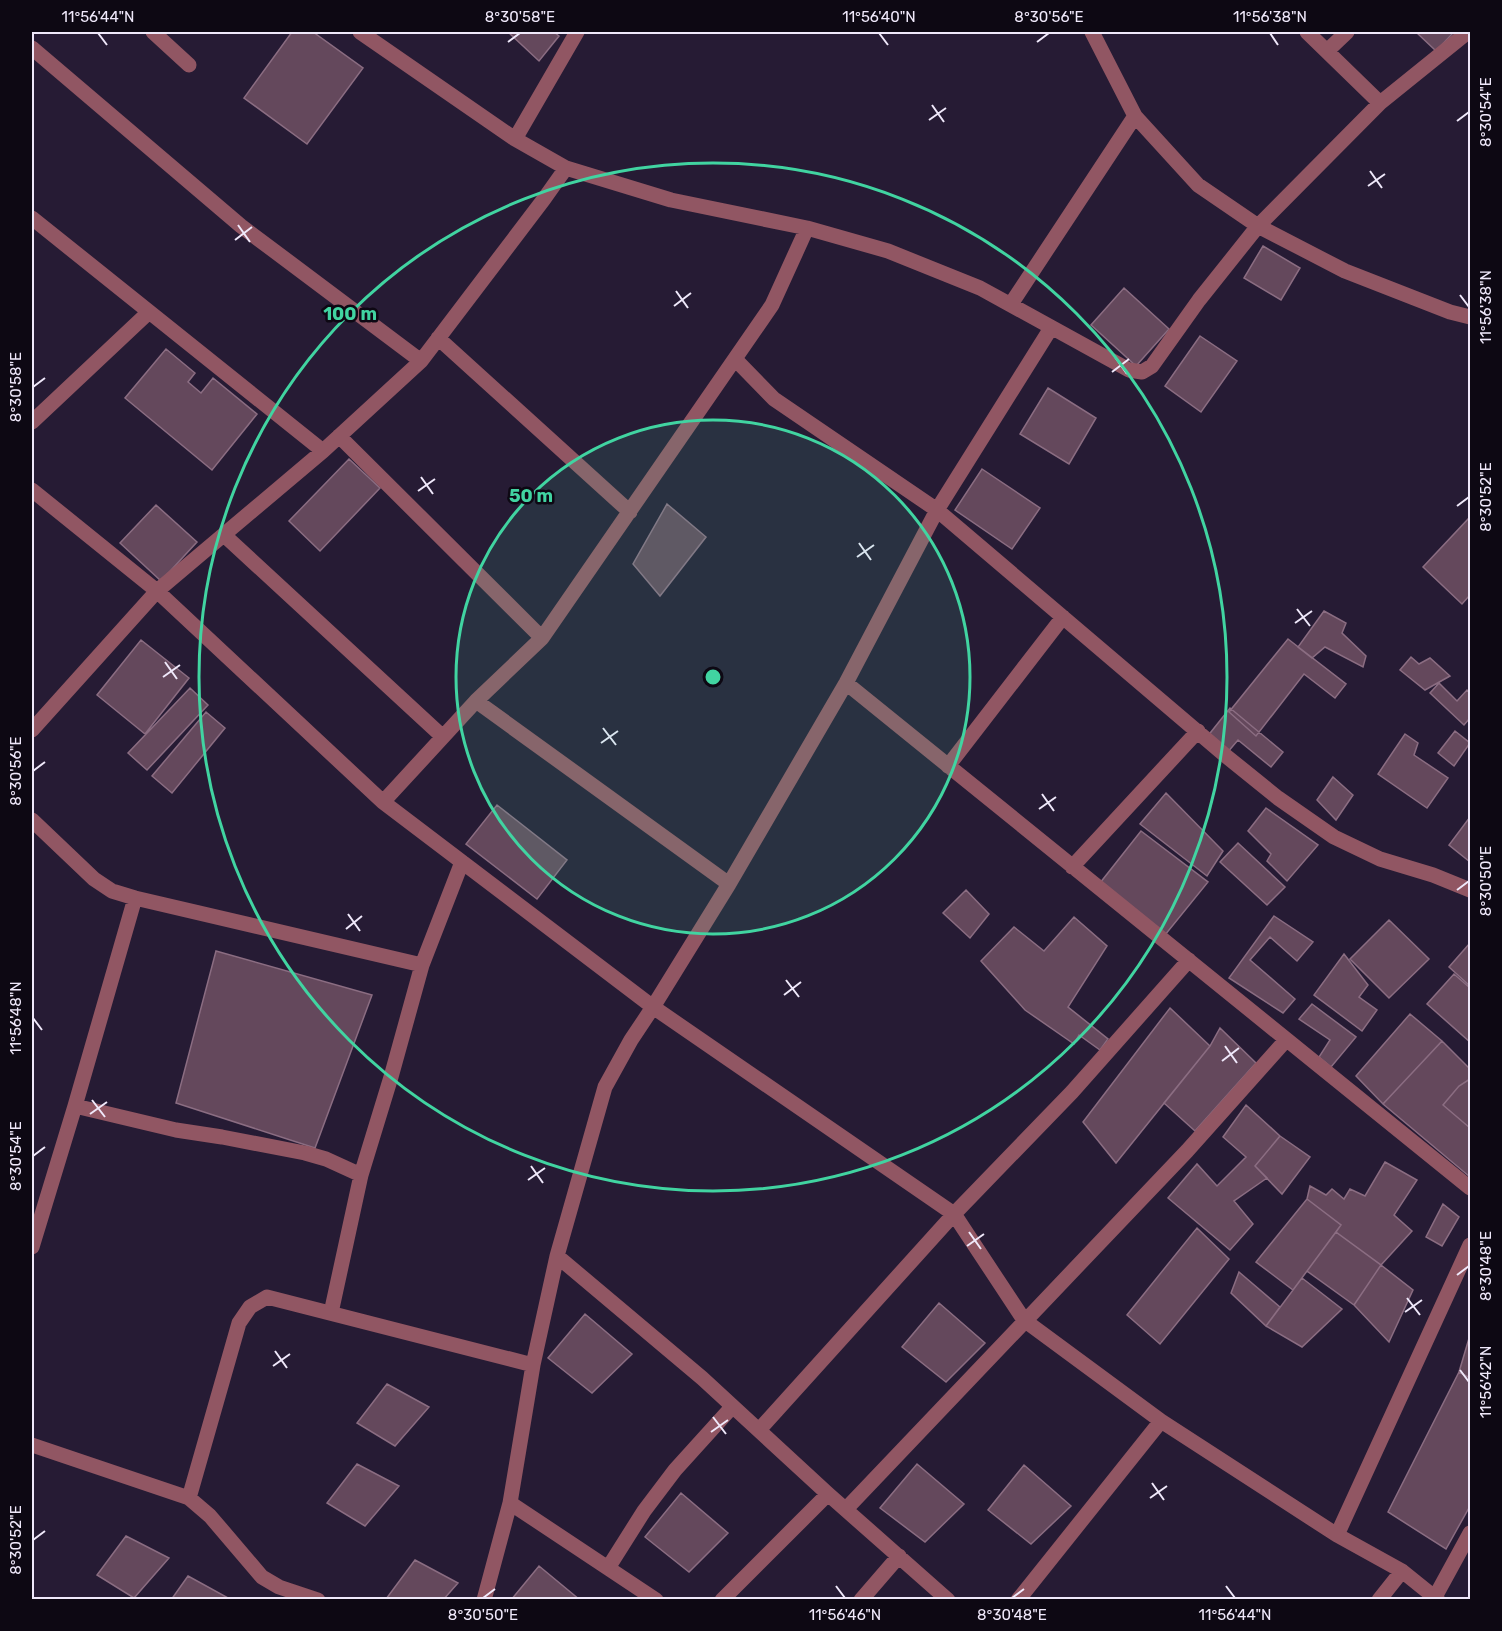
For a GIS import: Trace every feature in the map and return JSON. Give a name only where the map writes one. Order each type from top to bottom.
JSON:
[{"type":"street","points":[[153,32],[189,65]]},
{"type":"street","points":[[360,32],[515,139],[566,168],[672,200],[807,228],[888,251],[980,288],[1129,370],[1142,372],[1152,366],[1199,300],[1258,226],[1380,103],[1468,32]]},
{"type":"street","points":[[515,139],[577,32]]},
{"type":"street","points":[[1092,32],[1135,116],[1198,185],[1258,226],[1345,271],[1450,312],[1470,317]]},
{"type":"street","points":[[1307,32],[1380,103]]},
{"type":"street","points":[[1327,51],[1347,32]]},
{"type":"street","points":[[32,48],[241,226],[421,361]]},
{"type":"street","points":[[1011,304],[1135,116]]},
{"type":"street","points":[[32,730],[157,591],[323,451],[421,361],[566,168]]},
{"type":"street","points":[[32,218],[323,451]]},
{"type":"street","points":[[383,802],[476,701],[542,638],[772,306],[807,228]]},
{"type":"street","points":[[32,422],[149,312]]},
{"type":"street","points":[[484,1599],[510,1503],[533,1365],[557,1256],[605,1087],[631,1040],[729,885],[846,683],[937,510],[1052,328]]},
{"type":"street","points":[[438,338],[630,512]]},
{"type":"street","points":[[735,359],[774,399],[937,510],[1278,798],[1334,837],[1380,859],[1433,875],[1470,890]]},
{"type":"street","points":[[339,436],[542,638]]},
{"type":"street","points":[[32,489],[157,591],[383,802],[653,1007],[954,1214],[1024,1320],[1161,1421],[1337,1535],[1402,1571],[1436,1598],[1470,1533]]},
{"type":"street","points":[[224,535],[443,737]]},
{"type":"street","points":[[948,766],[1063,617]]},
{"type":"street","points":[[846,683],[1470,1188]]},
{"type":"street","points":[[476,701],[729,885]]},
{"type":"street","points":[[1072,867],[1198,731]]},
{"type":"street","points":[[32,820],[93,879],[112,891],[422,965]]},
{"type":"street","points":[[331,1313],[361,1175],[422,965],[462,862]]},
{"type":"street","points":[[32,1247],[135,898]]},
{"type":"street","points":[[759,1430],[954,1214],[1072,1092],[1188,960]]},
{"type":"street","points":[[846,1509],[1187,1151],[1286,1040]]},
{"type":"street","points":[[75,1106],[176,1130],[305,1154],[361,1175]]},
{"type":"street","points":[[1337,1535],[1470,1245]]},
{"type":"street","points":[[557,1256],[702,1378],[828,1494],[948,1599]]},
{"type":"street","points":[[189,1498],[239,1323],[250,1307],[267,1297],[533,1365]]},
{"type":"street","points":[[608,1568],[644,1511],[663,1486],[732,1407]]},
{"type":"street","points":[[1018,1599],[1161,1421]]},
{"type":"street","points":[[32,1445],[189,1498],[210,1516],[262,1577],[279,1587],[318,1599]]},
{"type":"street","points":[[722,1599],[828,1494]]},
{"type":"street","points":[[510,1503],[656,1599]]},
{"type":"street","points":[[861,1599],[899,1556]]},
{"type":"street","points":[[1379,1599],[1402,1571]]},
{"type":"building","points":[[292,32],[313,32],[363,68],[307,144],[244,98]]},
{"type":"building","points":[[508,32],[554,32],[559,36],[539,61]]},
{"type":"building","points":[[1416,32],[1454,32],[1436,51]]},
{"type":"building","points":[[1263,246],[1300,268],[1281,300],[1244,278]]},
{"type":"building","points":[[1124,288],[1169,329],[1136,366],[1091,325]]},
{"type":"building","points":[[1200,336],[1237,361],[1201,412],[1165,386]]},
{"type":"building","points":[[166,349],[195,373],[188,382],[201,393],[213,378],[257,414],[212,470],[125,398]]},
{"type":"building","points":[[1048,388],[1096,418],[1069,464],[1020,434]]},
{"type":"building","points":[[349,459],[380,488],[320,551],[289,521]]},
{"type":"building","points":[[982,469],[1040,508],[1012,549],[955,510]]},
{"type":"building","points":[[667,504],[706,537],[660,596],[633,564]]},
{"type":"building","points":[[156,505],[197,542],[161,581],[120,543]]},
{"type":"building","points":[[1470,517],[1470,595],[1462,604],[1423,567]]},
{"type":"building","points":[[1324,611],[1346,623],[1342,633],[1366,656],[1363,667],[1325,647],[1312,658],[1298,647]]},
{"type":"building","points":[[1288,639],[1346,684],[1335,698],[1304,674],[1256,736],[1229,712]]},
{"type":"building","points":[[141,640],[189,678],[145,734],[97,695]]},
{"type":"building","points":[[1411,657],[1419,664],[1430,658],[1450,676],[1425,690],[1400,670]]},
{"type":"building","points":[[1439,683],[1457,701],[1467,690],[1470,693],[1470,718],[1464,725],[1430,693]]},
{"type":"building","points":[[190,688],[208,705],[147,770],[128,753]]},
{"type":"building","points":[[1230,708],[1283,752],[1271,767],[1238,740],[1227,753],[1207,737]]},
{"type":"building","points":[[206,712],[225,728],[172,793],[152,776]]},
{"type":"building","points":[[1455,731],[1470,743],[1454,766],[1438,753]]},
{"type":"building","points":[[1405,734],[1418,743],[1414,755],[1448,778],[1427,808],[1378,774]]},
{"type":"building","points":[[1333,777],[1353,795],[1336,820],[1317,800]]},
{"type":"building","points":[[1166,793],[1223,851],[1207,876],[1140,824]]},
{"type":"building","points":[[497,805],[567,860],[537,899],[466,844]]},
{"type":"building","points":[[1266,808],[1318,845],[1287,881],[1267,861],[1271,854],[1248,831]]},
{"type":"building","points":[[1470,817],[1470,862],[1449,845]]},
{"type":"building","points":[[1141,831],[1208,882],[1165,935],[1100,883]]},
{"type":"building","points":[[1238,843],[1285,887],[1267,905],[1220,862]]},
{"type":"building","points":[[966,890],[989,914],[970,938],[943,913]]},
{"type":"building","points":[[1274,916],[1313,942],[1297,961],[1270,937],[1250,960],[1295,999],[1283,1013],[1229,978]]},
{"type":"building","points":[[1074,917],[1107,946],[1068,1007],[1108,1039],[1100,1050],[1079,1035],[1074,1044],[1025,1010],[981,961],[1014,927],[1044,951]]},
{"type":"building","points":[[1389,920],[1429,959],[1389,998],[1350,959]]},
{"type":"building","points":[[1470,943],[1470,986],[1449,967]]},
{"type":"building","points":[[216,951],[372,995],[315,1148],[176,1103]]},
{"type":"building","points":[[1344,954],[1368,985],[1359,997],[1377,1010],[1362,1031],[1314,995]]},
{"type":"building","points":[[1454,974],[1470,988],[1470,1042],[1427,1004]]},
{"type":"building","points":[[1312,1004],[1356,1037],[1331,1067],[1319,1057],[1330,1040],[1299,1019]]},
{"type":"building","points":[[1170,1008],[1210,1046],[1116,1163],[1083,1122]]},
{"type":"building","points":[[1410,1014],[1442,1041],[1383,1104],[1356,1076]]},
{"type":"building","points":[[1220,1028],[1256,1063],[1195,1131],[1164,1103],[1210,1046]]},
{"type":"building","points":[[1442,1041],[1470,1069],[1470,1079],[1459,1086],[1443,1105],[1470,1128],[1470,1177],[1383,1104]]},
{"type":"building","points":[[1470,1079],[1470,1128],[1443,1105],[1459,1086]]},
{"type":"building","points":[[1246,1105],[1280,1136],[1255,1166],[1267,1178],[1234,1201],[1253,1224],[1230,1250],[1168,1198],[1197,1164],[1217,1186],[1246,1157],[1223,1137]]},
{"type":"building","points":[[1280,1136],[1310,1157],[1282,1194],[1255,1166]]},
{"type":"building","points":[[1385,1162],[1417,1180],[1394,1215],[1412,1231],[1381,1265],[1336,1232],[1341,1225],[1307,1199],[1310,1186],[1326,1195],[1332,1189],[1344,1199],[1350,1189],[1365,1196]]},
{"type":"building","points":[[1307,1199],[1341,1225],[1293,1290],[1256,1262]]},
{"type":"building","points":[[1443,1204],[1459,1217],[1442,1246],[1426,1237]]},
{"type":"building","points":[[1197,1228],[1229,1259],[1160,1344],[1127,1315]]},
{"type":"building","points":[[1336,1232],[1381,1265],[1354,1305],[1307,1271]]},
{"type":"building","points":[[1381,1265],[1413,1290],[1389,1342],[1354,1305]]},
{"type":"building","points":[[1239,1272],[1280,1307],[1266,1326],[1231,1293]]},
{"type":"building","points":[[1302,1278],[1342,1309],[1302,1347],[1266,1326]]},
{"type":"building","points":[[939,1303],[985,1343],[946,1382],[902,1347]]},
{"type":"building","points":[[585,1314],[632,1354],[592,1393],[548,1358]]},
{"type":"building","points":[[1470,1335],[1470,1378],[1459,1372]]},
{"type":"building","points":[[1459,1372],[1470,1378],[1470,1506],[1446,1549],[1388,1512]]},
{"type":"building","points":[[387,1384],[429,1407],[395,1446],[357,1423]]},
{"type":"building","points":[[357,1464],[399,1486],[365,1526],[327,1503]]},
{"type":"building","points":[[917,1464],[964,1504],[925,1542],[880,1508]]},
{"type":"building","points":[[1024,1465],[1071,1506],[1031,1544],[988,1510]]},
{"type":"building","points":[[681,1493],[728,1533],[689,1572],[645,1537]]},
{"type":"building","points":[[126,1536],[169,1558],[134,1598],[97,1575]]},
{"type":"building","points":[[415,1560],[458,1583],[443,1600],[386,1599]]},
{"type":"building","points":[[539,1566],[580,1600],[511,1600]]},
{"type":"building","points":[[188,1576],[230,1599],[171,1600]]}]
